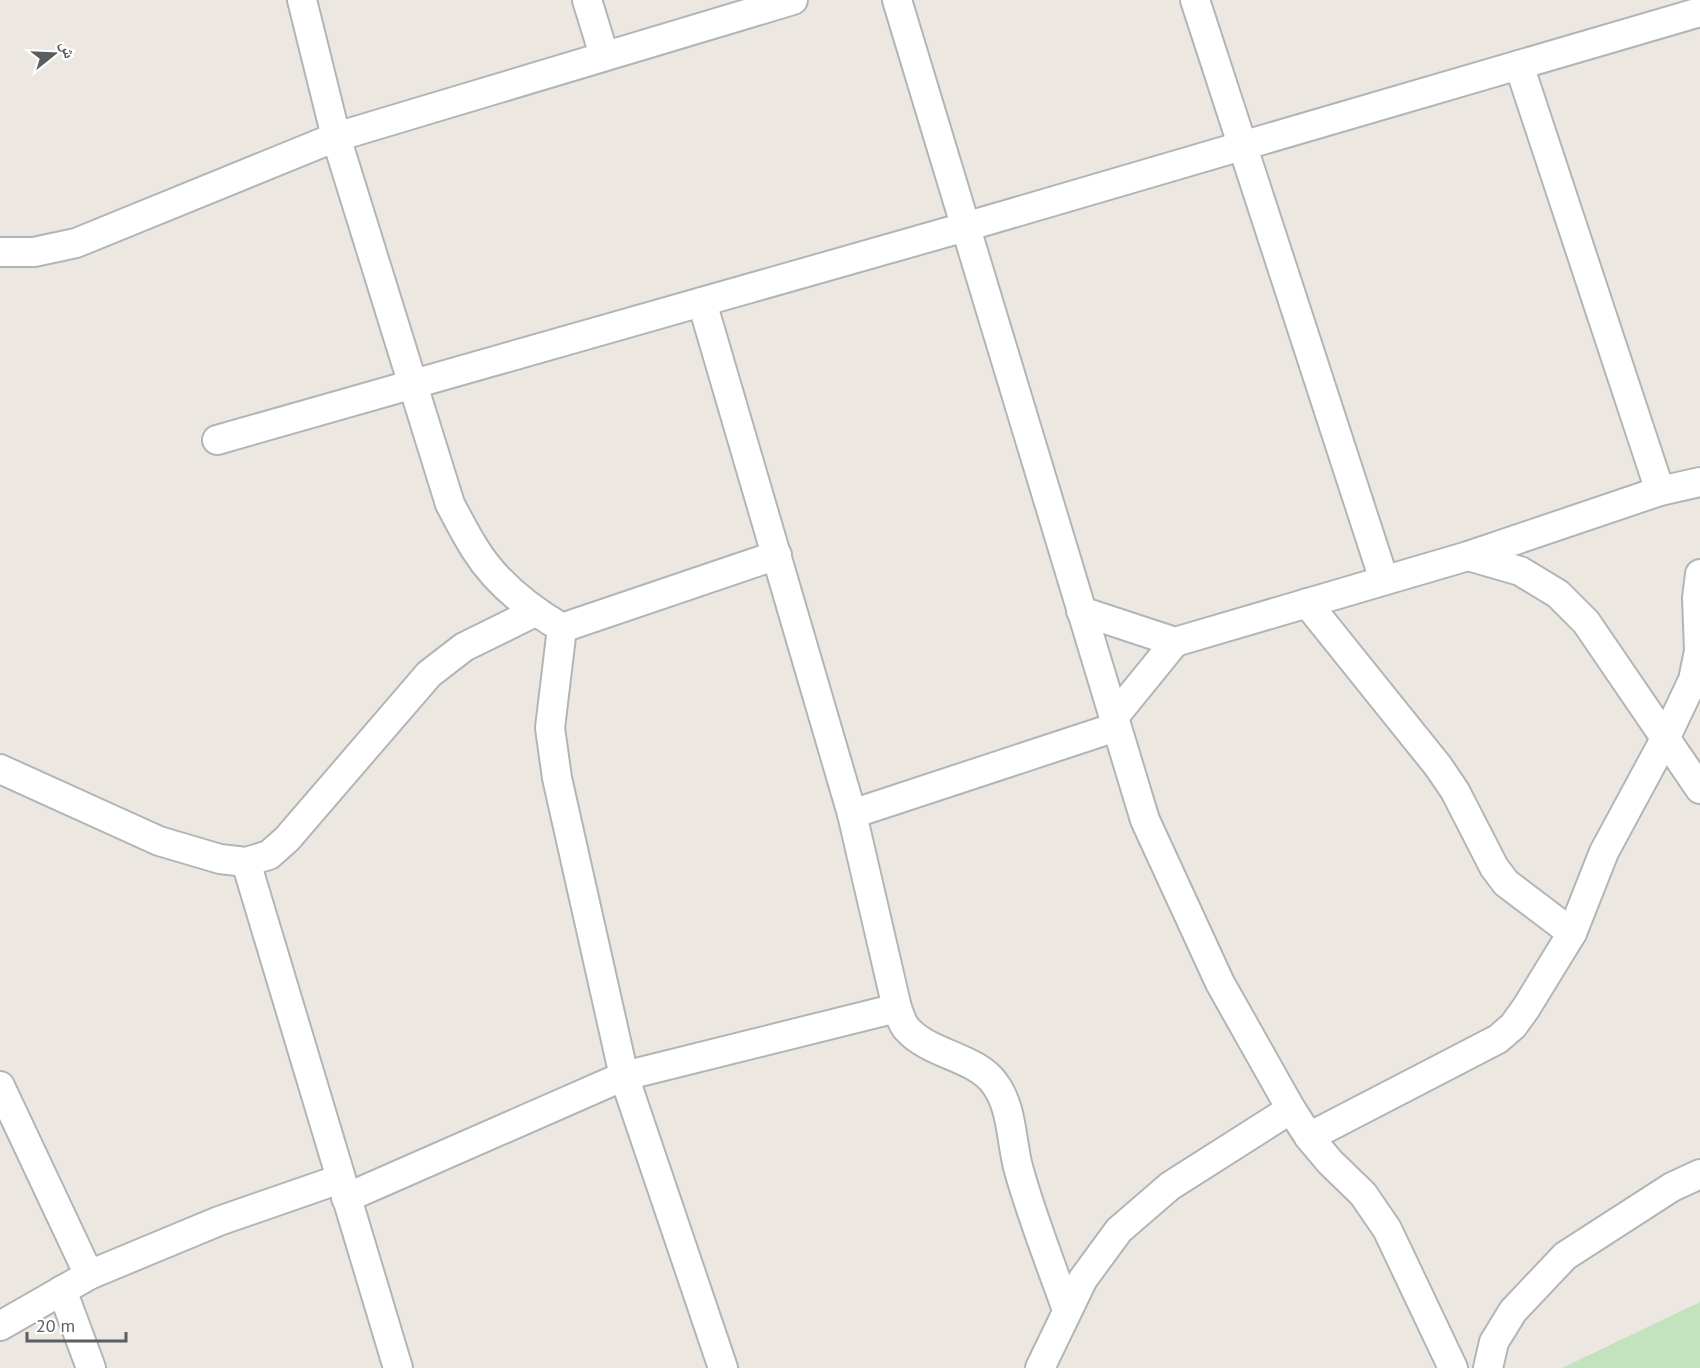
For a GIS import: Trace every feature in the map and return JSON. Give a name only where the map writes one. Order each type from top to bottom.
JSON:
[{"type":"street","points":[[302,0],[336,137],[450,504],[482,559],[500,582],[535,612],[561,628]]},
{"type":"street","points":[[587,0],[604,56]]},
{"type":"street","points":[[0,252],[34,252],[76,243],[336,137],[793,0]]},
{"type":"street","points":[[897,0],[1145,820],[1220,983],[1309,1137],[1330,1162],[1363,1194],[1387,1229],[1453,1368]]},
{"type":"street","points":[[1195,0],[1384,580]]},
{"type":"street","points":[[217,440],[965,227],[1700,12]]},
{"type":"street","points":[[1519,65],[1660,491]]},
{"type":"street","points":[[702,302],[852,814],[897,1008],[905,1028],[926,1045],[979,1069],[994,1081],[1005,1100],[1018,1166],[1067,1310]]},
{"type":"street","points":[[1081,611],[1175,642],[1468,556],[1660,491],[1700,482]]},
{"type":"street","points":[[561,628],[777,555]]},
{"type":"street","points":[[1468,556],[1520,571],[1558,594],[1586,622],[1700,789]]},
{"type":"street","points":[[1309,1137],[1498,1039],[1526,1008],[1572,933],[1604,852],[1665,739],[1693,680],[1699,651],[1697,598],[1700,574]]},
{"type":"street","points":[[1307,603],[1438,766],[1455,791],[1494,867],[1506,883],[1572,933]]},
{"type":"street","points":[[0,769],[159,841],[220,859],[246,862],[269,855],[287,838],[429,674],[464,647],[535,612]]},
{"type":"street","points":[[561,628],[550,728],[557,778],[624,1076],[723,1368]]},
{"type":"street","points":[[852,814],[1115,722],[1175,642]]},
{"type":"street","points":[[246,862],[398,1368]]},
{"type":"street","points":[[0,1326],[89,1275],[219,1221],[343,1189],[624,1076],[897,1008]]},
{"type":"street","points":[[0,1086],[89,1275]]},
{"type":"street","points":[[1040,1368],[1083,1279],[1119,1230],[1170,1186],[1291,1109]]},
{"type":"street","points":[[1488,1368],[1494,1342],[1513,1311],[1565,1256],[1672,1187],[1700,1174]]},
{"type":"street","points":[[62,1290],[92,1368]]},
{"type":"green space","points":[[1700,1302],[1700,1368],[1562,1368]]}]
